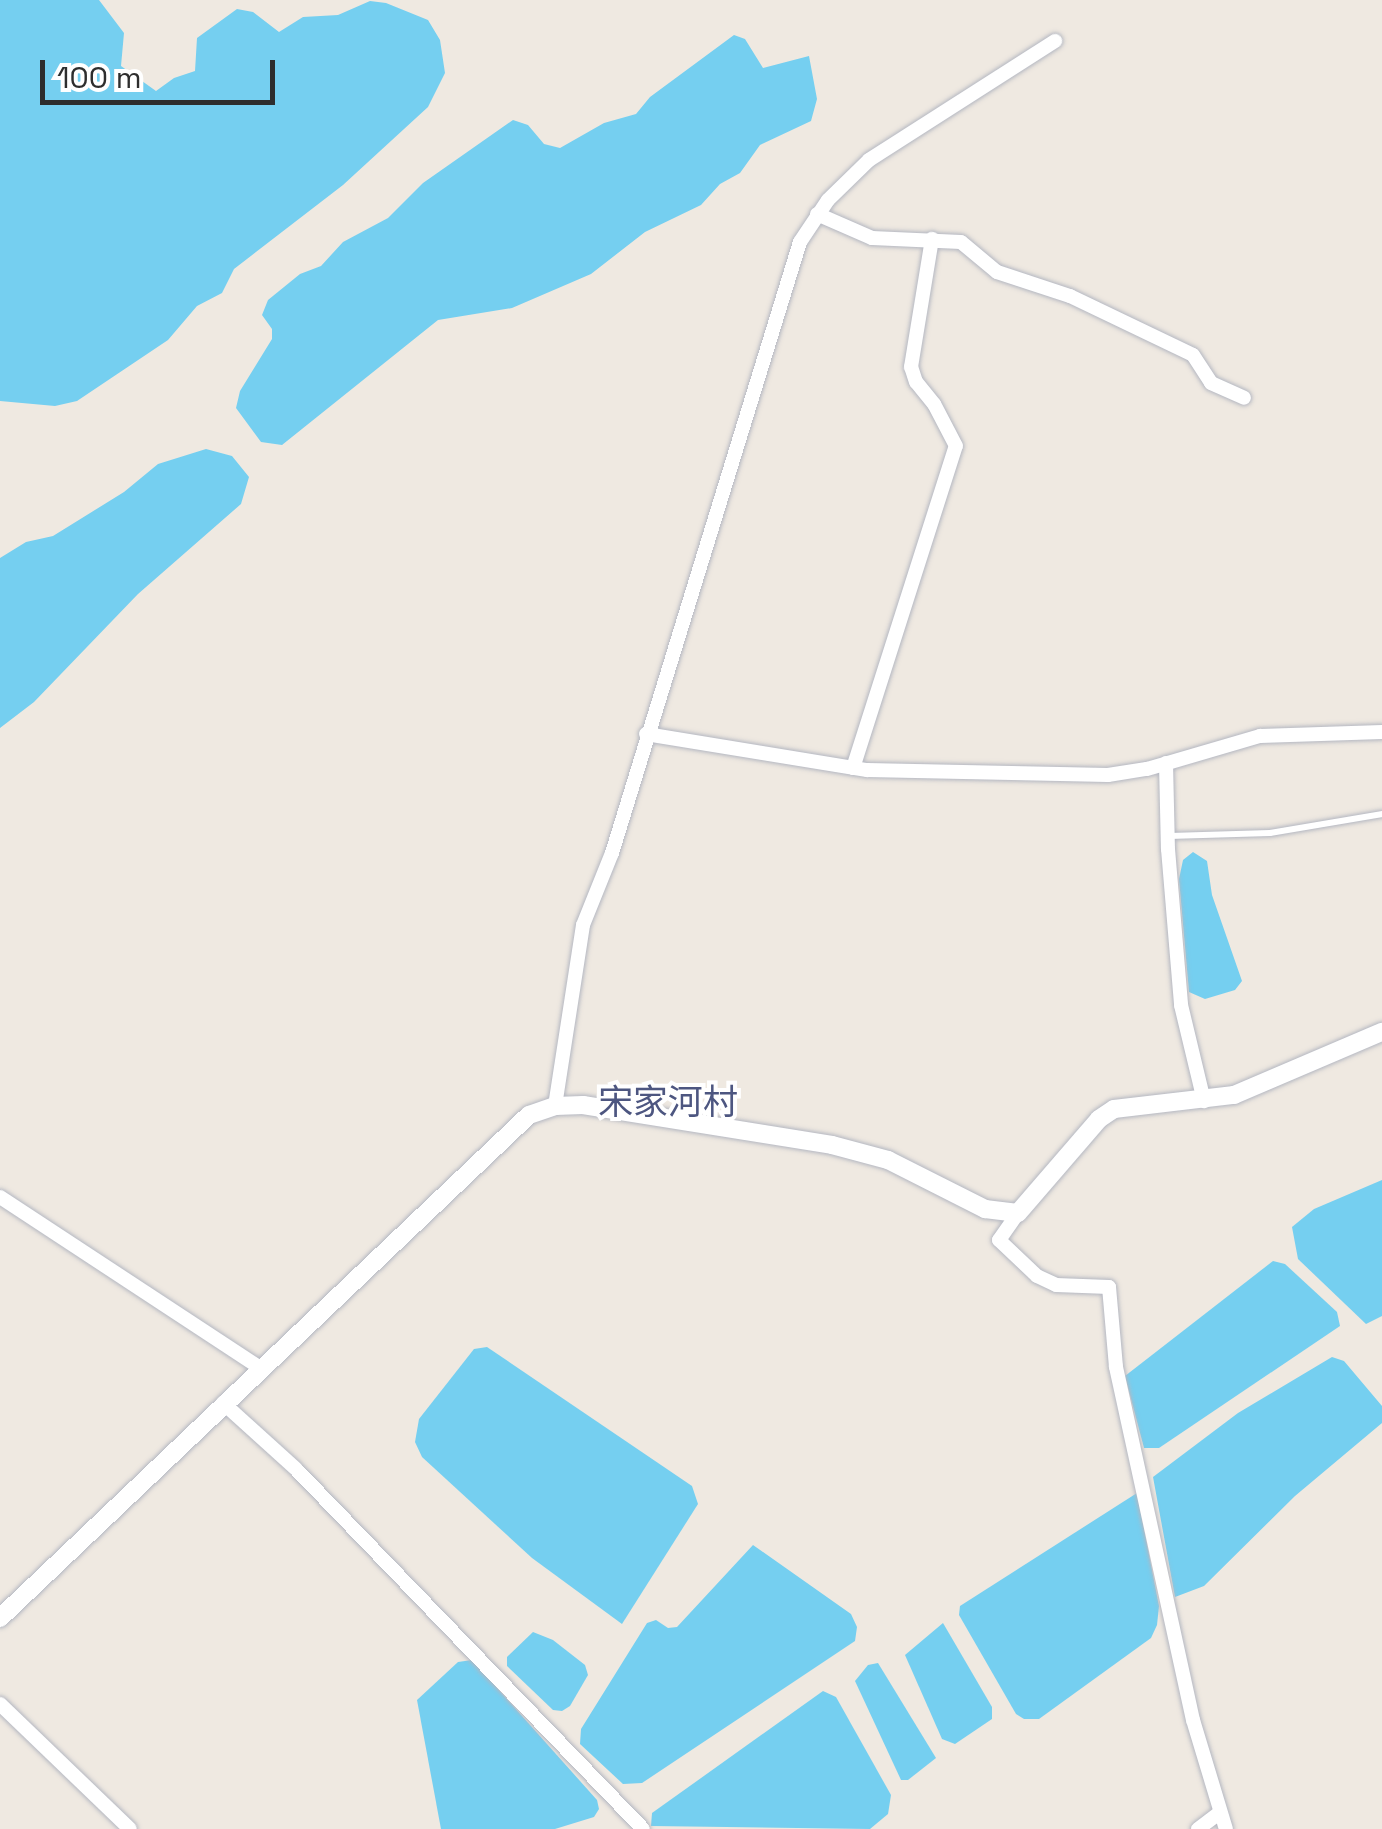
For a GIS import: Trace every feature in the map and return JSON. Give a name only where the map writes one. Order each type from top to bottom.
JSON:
[{"type":"street","points":[[555,1106],[583,925],[612,853],[788,270],[817,214],[870,160],[1055,41]]},
{"type":"street","points":[[817,214],[872,238],[961,242],[997,272],[1070,296],[1194,355],[1211,382],[1244,398]]},
{"type":"street","points":[[853,768],[956,446],[916,382],[912,366],[932,239]]},
{"type":"street","points":[[646,734],[853,768],[1108,775],[1260,736],[1382,732]]},
{"type":"street","points":[[1166,763],[1181,1005],[1204,1101]]},
{"type":"street","points":[[1226,1829],[1186,1691],[1116,1367],[1109,1287],[1056,1285],[1037,1276],[999,1240],[1106,1113],[1128,1105],[1204,1101],[1287,1076],[1382,1032]]},
{"type":"street","points":[[0,1618],[517,1122],[555,1106],[598,1107],[672,1123],[832,1145],[888,1160],[985,1209],[1018,1213]]},
{"type":"street","points":[[0,1197],[260,1368]]},
{"type":"street","points":[[222,1404],[295,1468],[643,1829]]},
{"type":"street","points":[[0,1704],[130,1829]]},
{"type":"street","points":[[1198,1829],[1219,1812]]},
{"type":"lane","points":[[1168,836],[1270,833],[1382,814]]},
{"type":"water","points":[[0,0],[99,0],[124,33],[121,66],[156,91],[174,78],[195,71],[197,38],[237,9],[253,12],[279,32],[303,17],[338,15],[370,1],[386,3],[428,20],[440,40],[445,73],[428,107],[343,185],[234,269],[222,293],[197,306],[168,340],[77,401],[55,406],[0,401]]},
{"type":"water","points":[[734,35],[745,39],[763,68],[809,56],[817,99],[811,121],[760,145],[740,173],[720,184],[701,205],[645,232],[591,274],[512,308],[438,320],[282,445],[261,442],[236,408],[240,391],[272,339],[272,329],[262,315],[268,300],[300,274],[321,266],[343,242],[388,218],[423,183],[513,120],[528,125],[544,144],[560,148],[604,123],[636,114],[650,97]]},
{"type":"water","points":[[206,449],[232,456],[249,477],[241,504],[138,594],[34,702],[0,728],[0,558],[26,542],[53,536],[124,492],[158,464]]},
{"type":"water","points":[[1193,852],[1207,861],[1212,895],[1242,981],[1235,990],[1205,999],[1189,992],[1179,879],[1183,860]]},
{"type":"water","points":[[1382,1180],[1382,1316],[1366,1324],[1298,1259],[1292,1227],[1314,1209]]},
{"type":"water","points":[[1273,1261],[1285,1264],[1337,1312],[1340,1326],[1159,1448],[1144,1448],[1125,1376]]},
{"type":"water","points":[[487,1347],[692,1486],[698,1504],[622,1624],[532,1558],[422,1457],[415,1442],[419,1419],[474,1349]]},
{"type":"water","points":[[1332,1357],[1344,1361],[1382,1406],[1382,1423],[1295,1496],[1204,1586],[1175,1597],[1153,1477],[1238,1413]]},
{"type":"water","points":[[1137,1493],[1159,1606],[1151,1638],[1039,1719],[1024,1719],[1016,1714],[959,1615],[960,1606]]},
{"type":"water","points":[[753,1545],[851,1614],[857,1627],[855,1641],[642,1783],[623,1784],[580,1744],[581,1729],[647,1623],[656,1620],[668,1628],[677,1627]]},
{"type":"water","points":[[943,1623],[992,1707],[992,1719],[955,1744],[942,1739],[905,1655]]},
{"type":"water","points":[[533,1632],[553,1640],[585,1665],[588,1675],[570,1706],[562,1711],[553,1710],[507,1666],[507,1657]]},
{"type":"water","points":[[472,1660],[597,1800],[599,1809],[594,1817],[555,1829],[441,1829],[417,1700],[458,1662]]},
{"type":"water","points":[[878,1663],[936,1758],[908,1780],[901,1780],[855,1681],[868,1665]]},
{"type":"water","points":[[823,1691],[836,1697],[891,1795],[888,1814],[870,1829],[651,1826],[652,1813]]},
{"type":"district","name":"宋家河村","points":[[668,1102]]}]
